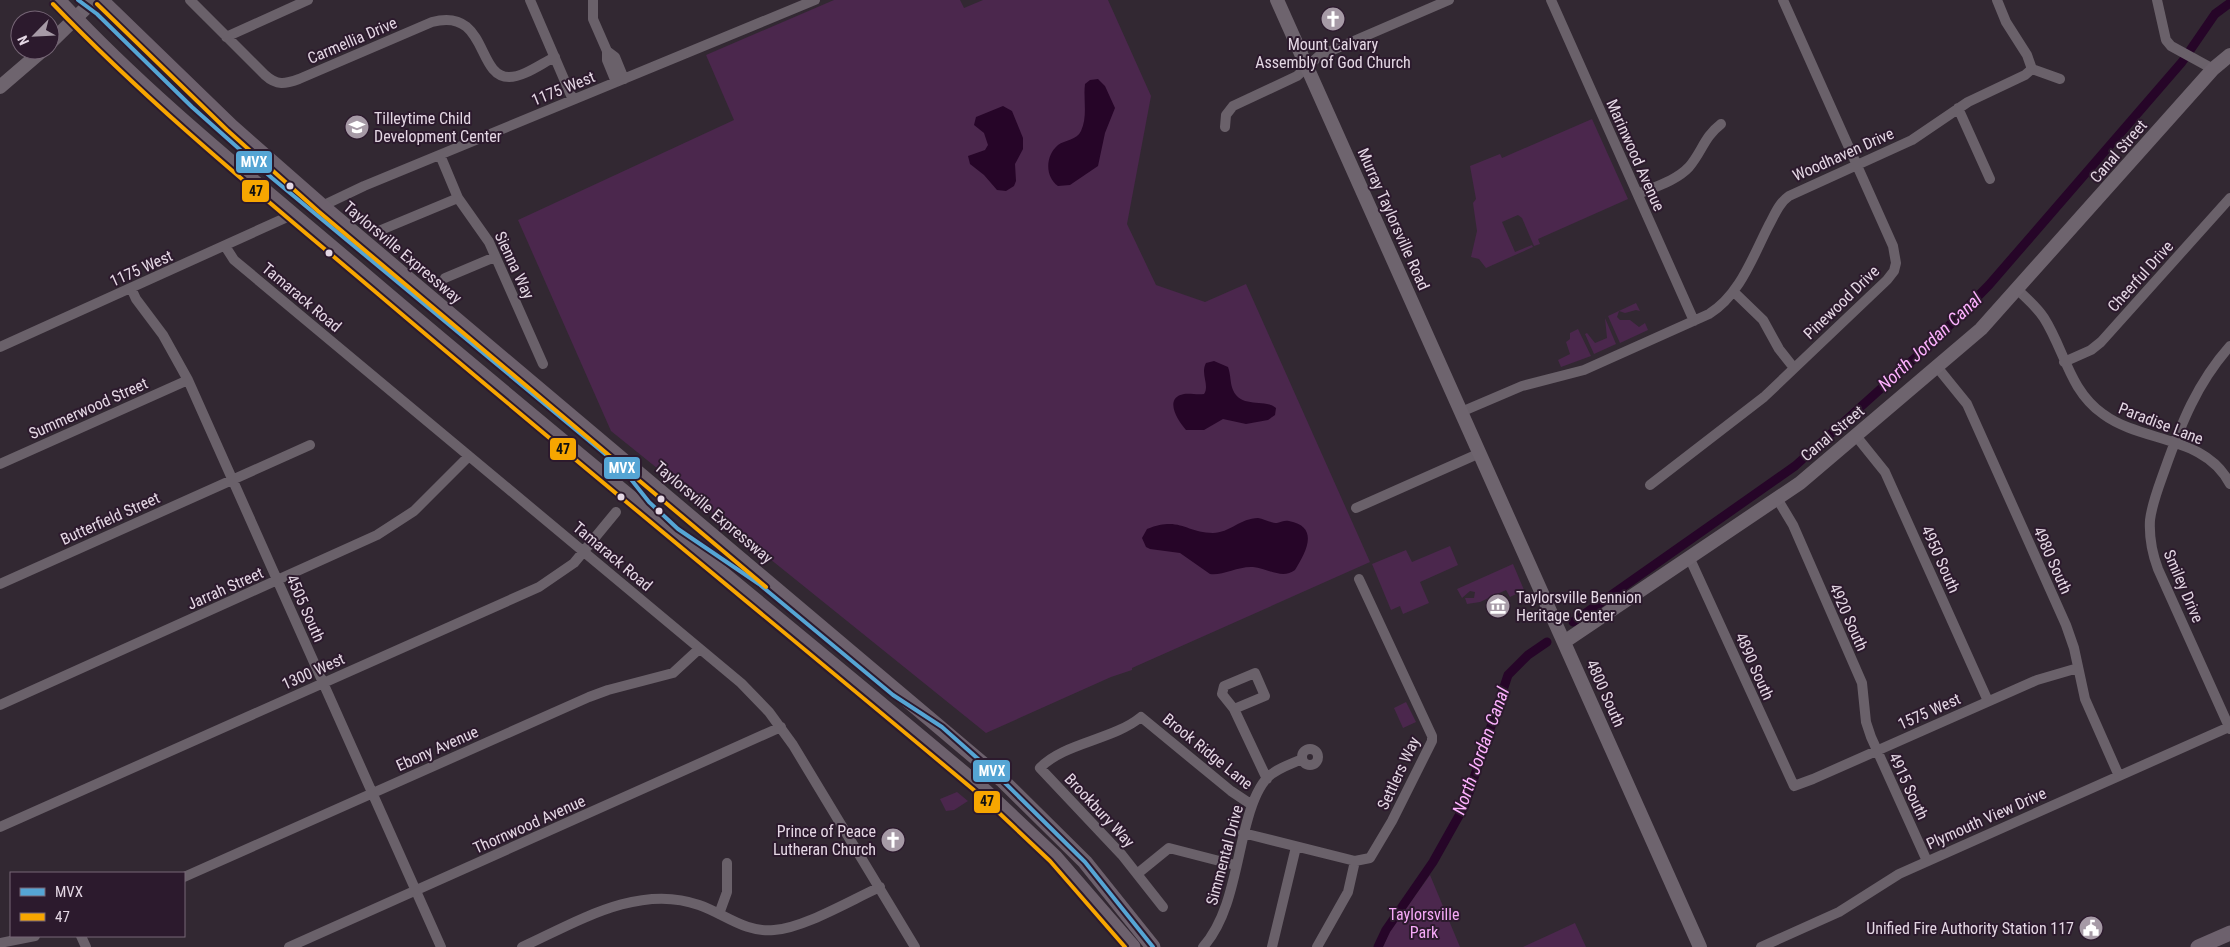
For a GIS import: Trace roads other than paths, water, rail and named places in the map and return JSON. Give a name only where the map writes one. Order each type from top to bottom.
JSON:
[{"type":"main road","points":[[58,0],[167,106],[492,384],[985,791],[1055,857],[1133,947]]},
{"type":"main road","name":"Taylorsville Expressway","points":[[101,0],[219,114],[322,206],[1002,780],[1085,862],[1152,947]]},
{"type":"main road","points":[[2198,947],[2230,933]]},
{"type":"street","points":[[60,33],[94,0]]},
{"type":"street","name":"Carmellia Drive","points":[[190,0],[270,79],[281,84],[432,22],[445,19],[461,23],[470,29],[479,39],[494,71],[502,76],[520,74],[555,57]]},
{"type":"street","points":[[226,36],[308,0]]},
{"type":"street","points":[[530,0],[574,100]]},
{"type":"street","points":[[593,0],[593,19],[607,51],[607,60],[620,81]]},
{"type":"street","name":"1175 West","points":[[322,206],[440,155],[815,0]]},
{"type":"street","name":"Murray Taylorsville Road","points":[[1277,0],[1480,453]]},
{"type":"street","points":[[1225,127],[1226,115],[1234,106],[1296,76],[1319,56],[1449,0]]},
{"type":"street","name":"Marinwood Avenue","points":[[1551,0],[1694,321]]},
{"type":"street","name":"Pinewood Drive","points":[[1650,485],[1760,401],[1887,280],[1895,268],[1893,246],[1783,0]]},
{"type":"street","points":[[1997,0],[2006,22],[2027,55],[2032,69],[2060,79]]},
{"type":"street","points":[[2157,0],[2164,37],[2176,49],[2213,69]]},
{"type":"street","name":"Canal Street","points":[[1564,642],[1778,500],[1981,329],[2018,290],[2213,69],[2230,54]]},
{"type":"street","points":[[0,87],[31,60]]},
{"type":"street","name":"Woodhaven Drive","points":[[1461,412],[1522,386],[1576,374],[1715,310],[1734,292],[1784,199],[1918,136],[1958,108],[2032,69]]},
{"type":"street","points":[[1958,108],[1990,179]]},
{"type":"street","points":[[1638,194],[1685,171],[1694,161],[1708,136],[1721,124]]},
{"type":"street","name":"Sienna Way","points":[[440,155],[458,198],[484,233],[543,364]]},
{"type":"street","points":[[381,230],[458,198]]},
{"type":"street","name":"Cheerful Drive","points":[[2064,362],[2091,350],[2101,342],[2230,198]]},
{"type":"street","name":"1175 West","points":[[0,347],[294,214]]},
{"type":"street","name":"Tamarack Road","points":[[225,246],[234,260],[741,683],[781,727],[915,947]]},
{"type":"street","points":[[445,278],[495,257]]},
{"type":"street","name":"4505 South","points":[[132,288],[136,299],[168,342],[188,380],[441,947]]},
{"type":"street","name":"Paradise Lane","points":[[2018,290],[2044,318],[2081,394],[2105,416],[2206,457],[2219,467],[2230,484]]},
{"type":"street","points":[[1734,292],[1763,320],[1781,353],[1794,368]]},
{"type":"street","name":"Smiley Drive","points":[[2229,728],[2158,569],[2152,550],[2150,530],[2152,508],[2174,443],[2190,404],[2203,379],[2230,346]]},
{"type":"street","name":"4980 South","points":[[1937,367],[1968,407],[2066,624],[2085,699],[2119,776]]},
{"type":"street","name":"Summerwood Street","points":[[0,464],[188,380]]},
{"type":"street","name":"4950 South","points":[[1856,436],[1885,472],[1988,701]]},
{"type":"street","name":"Butterfield Street","points":[[0,584],[310,445]]},
{"type":"street","points":[[1356,508],[1480,453]]},
{"type":"street","name":"4800 South","points":[[1480,453],[1700,947]]},
{"type":"street","name":"Jarrah Street","points":[[0,705],[277,581],[390,528],[433,495],[469,456]]},
{"type":"street","name":"4920 South","points":[[1778,500],[1792,525],[1862,683],[1866,722],[1876,750]]},
{"type":"street","name":"1300 West","points":[[0,827],[539,587],[564,572],[616,512]]},
{"type":"street","name":"4890 South","points":[[1690,558],[1794,786]]},
{"type":"street","name":"Settlers Way","points":[[1356,861],[1366,860],[1374,855],[1432,741],[1432,736],[1359,579]]},
{"type":"street","name":"Ebony Avenue","points":[[185,877],[600,692],[673,673],[699,649]]},
{"type":"street","name":"1575 West","points":[[1794,786],[2044,677],[2078,668]]},
{"type":"street","points":[[1234,709],[1266,778],[1302,759]]},
{"type":"street","name":"Brook Ridge Lane","points":[[1040,768],[1054,756],[1121,730],[1141,717],[1215,778],[1252,805]]},
{"type":"street","name":"Thornwood Avenue","points":[[289,947],[781,727]]},
{"type":"street","name":"Plymouth View Drive","points":[[1761,947],[1839,912],[1884,882],[1927,861],[2229,728]]},
{"type":"street","name":"4915 South","points":[[1876,750],[1927,861]]},
{"type":"street","name":"Brookbury Way","points":[[1040,768],[1137,874],[1164,907]]},
{"type":"street","name":"Simmental Drive","points":[[1203,947],[1222,918],[1252,805],[1266,778]]},
{"type":"street","points":[[1244,833],[1356,861],[1348,892],[1317,947]]},
{"type":"street","points":[[1272,947],[1296,847]]},
{"type":"street","points":[[1137,874],[1169,848],[1236,865]]},
{"type":"street","points":[[719,914],[727,892],[727,863]]},
{"type":"street","points":[[522,947],[602,911],[638,900],[656,899],[688,902],[719,914],[747,928],[766,931],[784,929],[880,887]]},
{"type":"street","points":[[0,943],[30,937]]},
{"type":"waterway","name":"North Jordan Canal","points":[[1573,622],[1795,466],[1936,339],[1989,285],[2182,62],[2215,14],[2230,3]]},
{"type":"waterway","name":"North Jordan Canal","points":[[1378,947],[1386,930],[1433,862],[1465,805],[1508,675],[1528,655],[1547,642]]},
{"type":"place","name":"Mount Calvary Assembly of God Church","points":[[1333,19]]},
{"type":"place","name":"Tilleytime Child Development Center","points":[[357,127]]},
{"type":"place","name":"Taylorsville Bennion Heritage Center","points":[[1498,606]]},
{"type":"place","name":"Prince of Peace Lutheran Church","points":[[893,840]]},
{"type":"place","name":"Unified Fire Authority Station 117","points":[[2091,928]]},
{"type":"park label","name":"Taylorsville Park","points":[[1424,923]]}]
